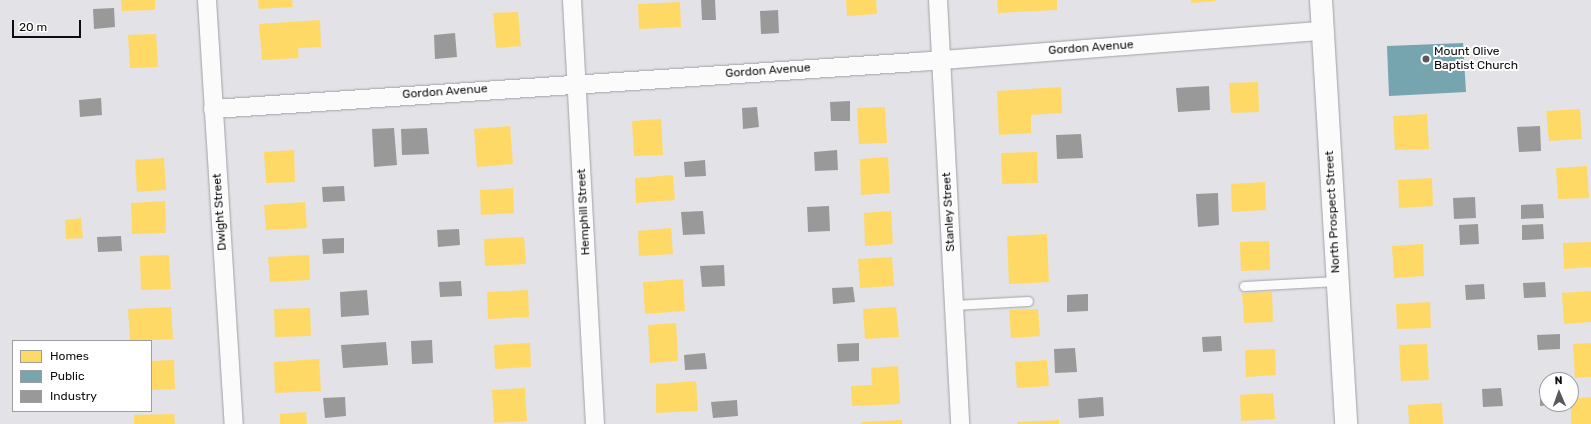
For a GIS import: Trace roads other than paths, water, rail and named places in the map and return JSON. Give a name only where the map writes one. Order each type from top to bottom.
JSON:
[{"type":"main road","name":"North Prospect Street","points":[[1321,0],[1346,424]]},
{"type":"street","name":"Dwight Street","points":[[207,0],[234,424]]},
{"type":"street","name":"Hemphill Street","points":[[572,0],[595,424]]},
{"type":"street","name":"Stanley Street","points":[[938,0],[960,424]]},
{"type":"street","name":"Gordon Avenue","points":[[213,108],[941,60],[1323,31]]},
{"type":"lane","points":[[1244,286],[1337,281]]},
{"type":"lane","points":[[954,305],[1028,301]]},
{"type":"place","name":"Mount Olive Baptist Church","points":[[1426,59]]}]
